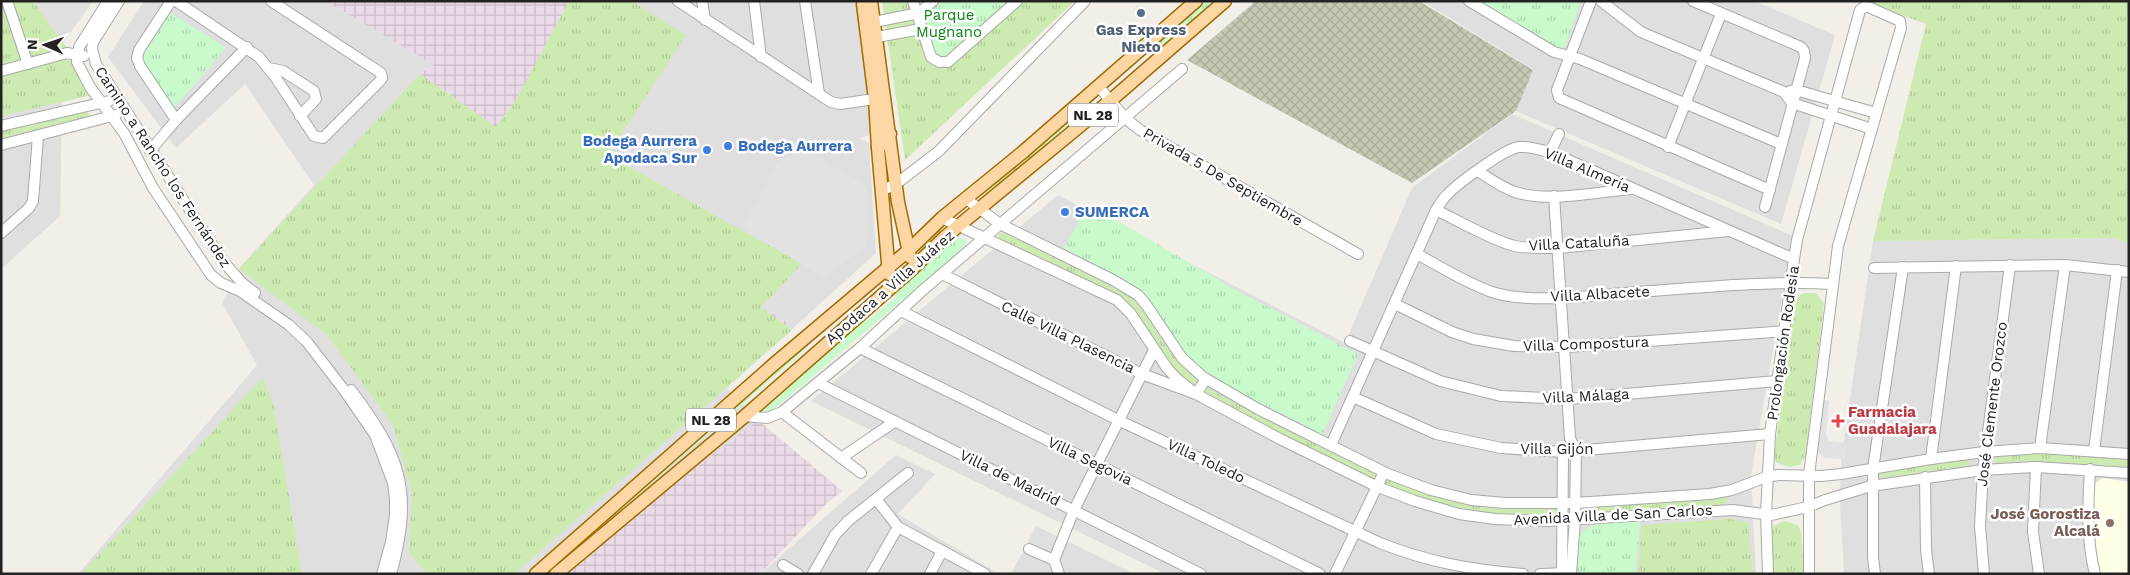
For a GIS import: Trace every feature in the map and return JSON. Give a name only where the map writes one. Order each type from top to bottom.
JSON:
[{"type":"main road","points":[[863,1],[880,98],[890,134],[896,184],[912,269]]},
{"type":"main road","points":[[871,1],[877,37],[880,98],[878,148],[891,287]]},
{"type":"main road","name":"Apodaca a Villa Juárez","points":[[536,574],[909,250],[965,198],[1099,87],[1196,1]]},
{"type":"main road","name":"Apodaca a Villa Juárez","points":[[556,574],[745,416],[959,226],[1110,101],[1225,1]]},
{"type":"main road","points":[[878,148],[890,134]]},
{"type":"main road","points":[[661,464],[672,477]]},
{"type":"street","points":[[7,1],[28,64]]},
{"type":"street","points":[[108,1],[86,34],[80,47],[77,62],[90,87],[103,102],[124,133],[153,188],[211,275],[221,283],[240,291],[289,325],[301,336],[344,390],[375,436],[393,483],[395,499],[391,542],[382,574]]},
{"type":"street","name":"Camino a Rancho los Fernández","points":[[119,1],[96,35],[92,49],[93,57],[125,113],[222,260],[242,283],[310,338],[351,389],[383,434],[395,465],[403,500],[400,538],[390,574]]},
{"type":"street","points":[[171,1],[139,50],[137,58],[140,66],[176,120]]},
{"type":"street","points":[[176,1],[259,57],[316,138],[323,138],[380,81],[382,73],[271,1]]},
{"type":"street","points":[[678,1],[835,104],[880,98]]},
{"type":"street","points":[[702,1],[705,20]]},
{"type":"street","points":[[754,1],[761,57]]},
{"type":"street","points":[[805,1],[819,94]]},
{"type":"street","points":[[913,1],[931,57],[939,62],[948,62],[1017,1]]},
{"type":"street","points":[[874,22],[917,14],[933,1]]},
{"type":"street","points":[[881,191],[896,184],[945,145],[1084,1]]},
{"type":"street","points":[[1470,1],[1554,52],[1570,56],[1782,144]]},
{"type":"street","points":[[1591,1],[1557,90],[1560,98],[1668,147],[1770,190]]},
{"type":"street","points":[[1601,1],[1641,32],[1784,92],[1792,103],[1872,129]]},
{"type":"street","points":[[1693,1],[1803,49],[1805,58],[1765,207]]},
{"type":"street","name":"Prolongación Rodesia","points":[[1768,574],[1766,477],[1770,434],[1786,331],[1797,240],[1837,101],[1860,10],[1866,6],[1900,21],[1901,28],[1876,113]]},
{"type":"street","points":[[1668,147],[1721,14]]},
{"type":"street","points":[[877,37],[921,29]]},
{"type":"street","points":[[150,151],[176,120],[246,47]]},
{"type":"street","points":[[1,71],[67,53],[93,57]]},
{"type":"street","points":[[268,68],[283,71],[314,91],[316,100],[300,116]]},
{"type":"street","points":[[745,416],[767,418],[782,412],[860,348],[942,274],[1182,69]]},
{"type":"street","name":"Privada 5 De Septiembre","points":[[1099,87],[1125,118],[1140,130],[1358,254]]},
{"type":"street","points":[[1784,92],[1796,90],[1876,113],[1838,246],[1809,475],[1809,574]]},
{"type":"street","points":[[1,126],[117,99]]},
{"type":"street","points":[[1,145],[125,113]]},
{"type":"street","points":[[1550,152],[1559,134]]},
{"type":"street","points":[[1,233],[29,208],[33,201],[38,136]]},
{"type":"street","name":"Villa Almería","points":[[1331,445],[1436,210],[1446,195],[1478,171],[1517,147],[1550,152],[1794,259]]},
{"type":"street","points":[[1478,171],[1499,185],[1532,195],[1554,196],[1633,189]]},
{"type":"street","points":[[1554,196],[1566,347],[1570,438],[1576,451],[1575,519],[1567,573]]},
{"type":"street","name":"Avenida Villa de San Carlos","points":[[965,198],[1000,224],[1113,280],[1142,300],[1182,358],[1206,379],[1258,409],[1384,472],[1431,490],[1471,500],[1505,503],[1575,503],[1732,490],[1766,477],[1841,474],[1984,452],[2040,448],[2129,454]]},
{"type":"street","name":"Villa Cataluña","points":[[1436,210],[1514,246],[1558,248],[1729,231]]},
{"type":"street","name":"Avenida Villa de San Carlos","points":[[942,218],[1117,300],[1131,314],[1173,375],[1196,394],[1280,439],[1378,487],[1415,501],[1459,514],[1495,519],[1563,520],[1733,510],[1766,514],[1808,508],[1825,500],[1871,486],[1983,470],[2036,467],[2129,473]]},
{"type":"street","name":"Villa Albacete","points":[[1417,254],[1492,292],[1510,296],[1562,298],[1792,282],[1834,284]]},
{"type":"street","name":"José Clemente Orozco","points":[[1984,574],[1980,526],[1984,452],[2010,265]]},
{"type":"street","points":[[2040,448],[2065,265]]},
{"type":"street","points":[[1874,268],[2065,265],[2129,272]]},
{"type":"street","points":[[1931,459],[1956,266]]},
{"type":"street","points":[[1875,574],[1871,486],[1903,267]]},
{"type":"street","points":[[2094,451],[2117,270]]},
{"type":"street","name":"Calle Villa Plasencia","points":[[942,274],[1142,374],[1196,394]]},
{"type":"street","points":[[1105,294],[1113,280]]},
{"type":"street","name":"Villa Compostura","points":[[1395,304],[1452,332],[1473,339],[1514,346],[1566,347],[1786,331]]},
{"type":"street","name":"Villa Toledo","points":[[900,311],[1120,421],[1356,533],[1410,555],[1449,566],[1523,574]]},
{"type":"street","name":"Villa Málaga","points":[[1350,341],[1440,381],[1473,391],[1501,396],[1568,400],[1777,381]]},
{"type":"street","name":"Villa Segovia","points":[[860,348],[1320,574]]},
{"type":"street","points":[[1059,574],[1054,560],[1074,510],[1154,350]]},
{"type":"street","points":[[1196,394],[1206,379]]},
{"type":"street","name":"Villa de Madrid","points":[[818,383],[1201,574]]},
{"type":"street","name":"Villa Gijón","points":[[1353,397],[1415,425],[1456,440],[1501,448],[1563,452],[1770,434]]},
{"type":"street","points":[[782,412],[862,474]]},
{"type":"street","points":[[841,458],[894,422]]},
{"type":"street","points":[[1567,573],[1563,520],[1563,452],[1570,438]]},
{"type":"street","points":[[2036,467],[2032,532],[2039,574]]},
{"type":"street","points":[[2090,469],[2087,522],[2090,557],[2095,574]]},
{"type":"street","points":[[1336,574],[1384,472]]},
{"type":"street","points":[[813,574],[835,535],[848,521],[908,473]]},
{"type":"street","points":[[1925,477],[1926,549],[1929,574]]},
{"type":"street","points":[[1732,490],[1733,510]]},
{"type":"street","points":[[876,499],[898,528],[985,574]]},
{"type":"street","points":[[871,574],[898,528]]},
{"type":"street","points":[[1029,549],[1054,560]]},
{"type":"street","points":[[930,574],[942,551]]},
{"type":"street","points":[[783,565],[798,574]]},
{"type":"street","points":[[1540,574],[1567,573]]},
{"type":"shaded area","points":[[1,1],[93,1],[63,43],[100,93],[62,102],[60,216],[1,269]]},
{"type":"shaded area","points":[[144,1],[323,1],[330,5],[324,1],[856,1],[870,92],[870,135],[859,138],[869,143],[876,253],[727,388],[758,420],[842,491],[751,574],[78,574],[257,365],[222,303],[241,266],[314,185],[245,84],[176,148],[108,57]]},
{"type":"shaded area","points":[[326,1],[569,3],[516,101],[795,271],[761,307],[788,323],[708,383],[448,510],[411,524],[411,461],[496,127],[420,74],[434,65]]},
{"type":"shaded area","points":[[1256,1],[1419,1],[1533,70],[1516,111],[1412,183],[1187,60]]},
{"type":"shaded area","points":[[1422,1],[1754,1],[1835,35],[1781,224],[1516,111],[1533,69]]},
{"type":"shaded area","points":[[1512,114],[1793,236],[1751,475],[1756,574],[1165,574],[811,401],[1058,195],[1345,343],[1412,188]]},
{"type":"shaded area","points":[[804,150],[868,186],[865,246],[824,278],[743,228],[776,163]]},
{"type":"shaded area","points":[[2113,238],[2129,243],[2129,574],[1844,574],[1840,504],[1841,461],[1873,241]]},
{"type":"shaded area","points":[[1822,400],[1829,401],[1826,435],[1829,441],[1847,443],[1845,459],[1825,458],[1816,450]]},
{"type":"shaded area","points":[[758,420],[842,491],[828,502],[760,574],[557,574]]},
{"type":"shaded area","points":[[896,455],[935,474],[898,514],[999,574],[760,574]]},
{"type":"shaded area","name":"José Gorostiza Alcalá","points":[[2102,478],[2129,482],[2129,574],[2098,574],[2092,546],[2095,541],[2094,526],[2089,520],[2093,485]]},
{"type":"shaded area","points":[[1036,526],[1135,574],[1011,574]]},
{"type":"green space","points":[[1,1],[33,1],[100,93],[1,116]]},
{"type":"green space","points":[[569,1],[632,1],[686,35],[608,155],[802,264],[761,307],[792,330],[514,574],[428,574],[409,554],[412,493],[393,425],[327,335],[239,269],[420,74],[496,127],[516,100]]},
{"type":"green space","points":[[882,1],[1075,1],[905,160]]},
{"type":"green space","name":"Parque Mugnano","points":[[942,1],[1002,1],[1004,4],[943,57],[935,53],[925,17]]},
{"type":"green space","points":[[1200,1],[1216,1],[1152,53],[1148,47]]},
{"type":"green space","points":[[1473,1],[1581,1],[1564,49],[1559,51]]},
{"type":"green space","points":[[1865,1],[2129,1],[2129,243],[2113,238],[1873,241],[1926,24]]},
{"type":"green space","points":[[168,11],[226,48],[175,107],[138,54]]},
{"type":"green space","points":[[1084,106],[1084,111],[985,196],[985,191]]},
{"type":"green space","points":[[86,111],[92,117],[1,139],[1,131]]},
{"type":"green space","points":[[1089,204],[1236,290],[1358,354],[1322,435],[1212,379],[1188,360],[1145,296],[1136,287],[1064,248]]},
{"type":"green space","points":[[947,223],[951,224],[926,246],[914,253],[912,252]]},
{"type":"green space","points":[[1004,231],[1128,295],[1142,309],[1165,345],[1177,359],[1211,390],[1353,461],[1501,507],[1556,508],[1558,514],[1556,516],[1508,516],[1471,512],[1429,502],[1391,489],[1221,405],[1193,387],[1175,372],[1136,314],[1076,278],[998,238],[999,234]]},
{"type":"green space","points":[[957,238],[966,240],[963,248],[772,411],[758,412],[860,320],[868,320],[895,298],[900,286]]},
{"type":"green space","points":[[1816,293],[1824,303],[1806,455],[1800,465],[1788,467],[1776,462],[1774,456],[1794,302],[1801,294]]},
{"type":"green space","points":[[810,342],[798,356],[547,574],[539,574]]},
{"type":"green space","points":[[263,377],[274,407],[302,574],[81,574]]},
{"type":"green space","points":[[2067,454],[2129,458],[2129,467],[2031,461],[1997,463],[1994,459],[1997,456]]},
{"type":"green space","points":[[1968,460],[1970,466],[1880,478],[1879,472]]},
{"type":"green space","points":[[1725,496],[1728,499],[1725,504],[1582,513],[1580,509],[1582,506]]},
{"type":"green space","points":[[1731,519],[1748,522],[1753,574],[1638,574],[1641,525]]},
{"type":"green space","points":[[1785,521],[1798,525],[1801,532],[1804,574],[1772,574],[1770,530],[1775,525]]},
{"type":"green space","points":[[1608,522],[1640,522],[1635,574],[1577,574],[1579,544],[1581,535],[1585,530],[1591,526]]},
{"type":"place","name":"Gas Express Nieto","points":[[1141,13]]},
{"type":"place","name":"Bodega Aurrera","points":[[728,146]]},
{"type":"place","name":"Bodega Aurrera Apodaca Sur","points":[[707,150]]},
{"type":"place","name":"SUMERCA","points":[[1065,212]]},
{"type":"place","name":"Farmacia Guadalajara","points":[[1838,421]]},
{"type":"place","name":"José Gorostiza Alcalá","points":[[2110,523]]}]
